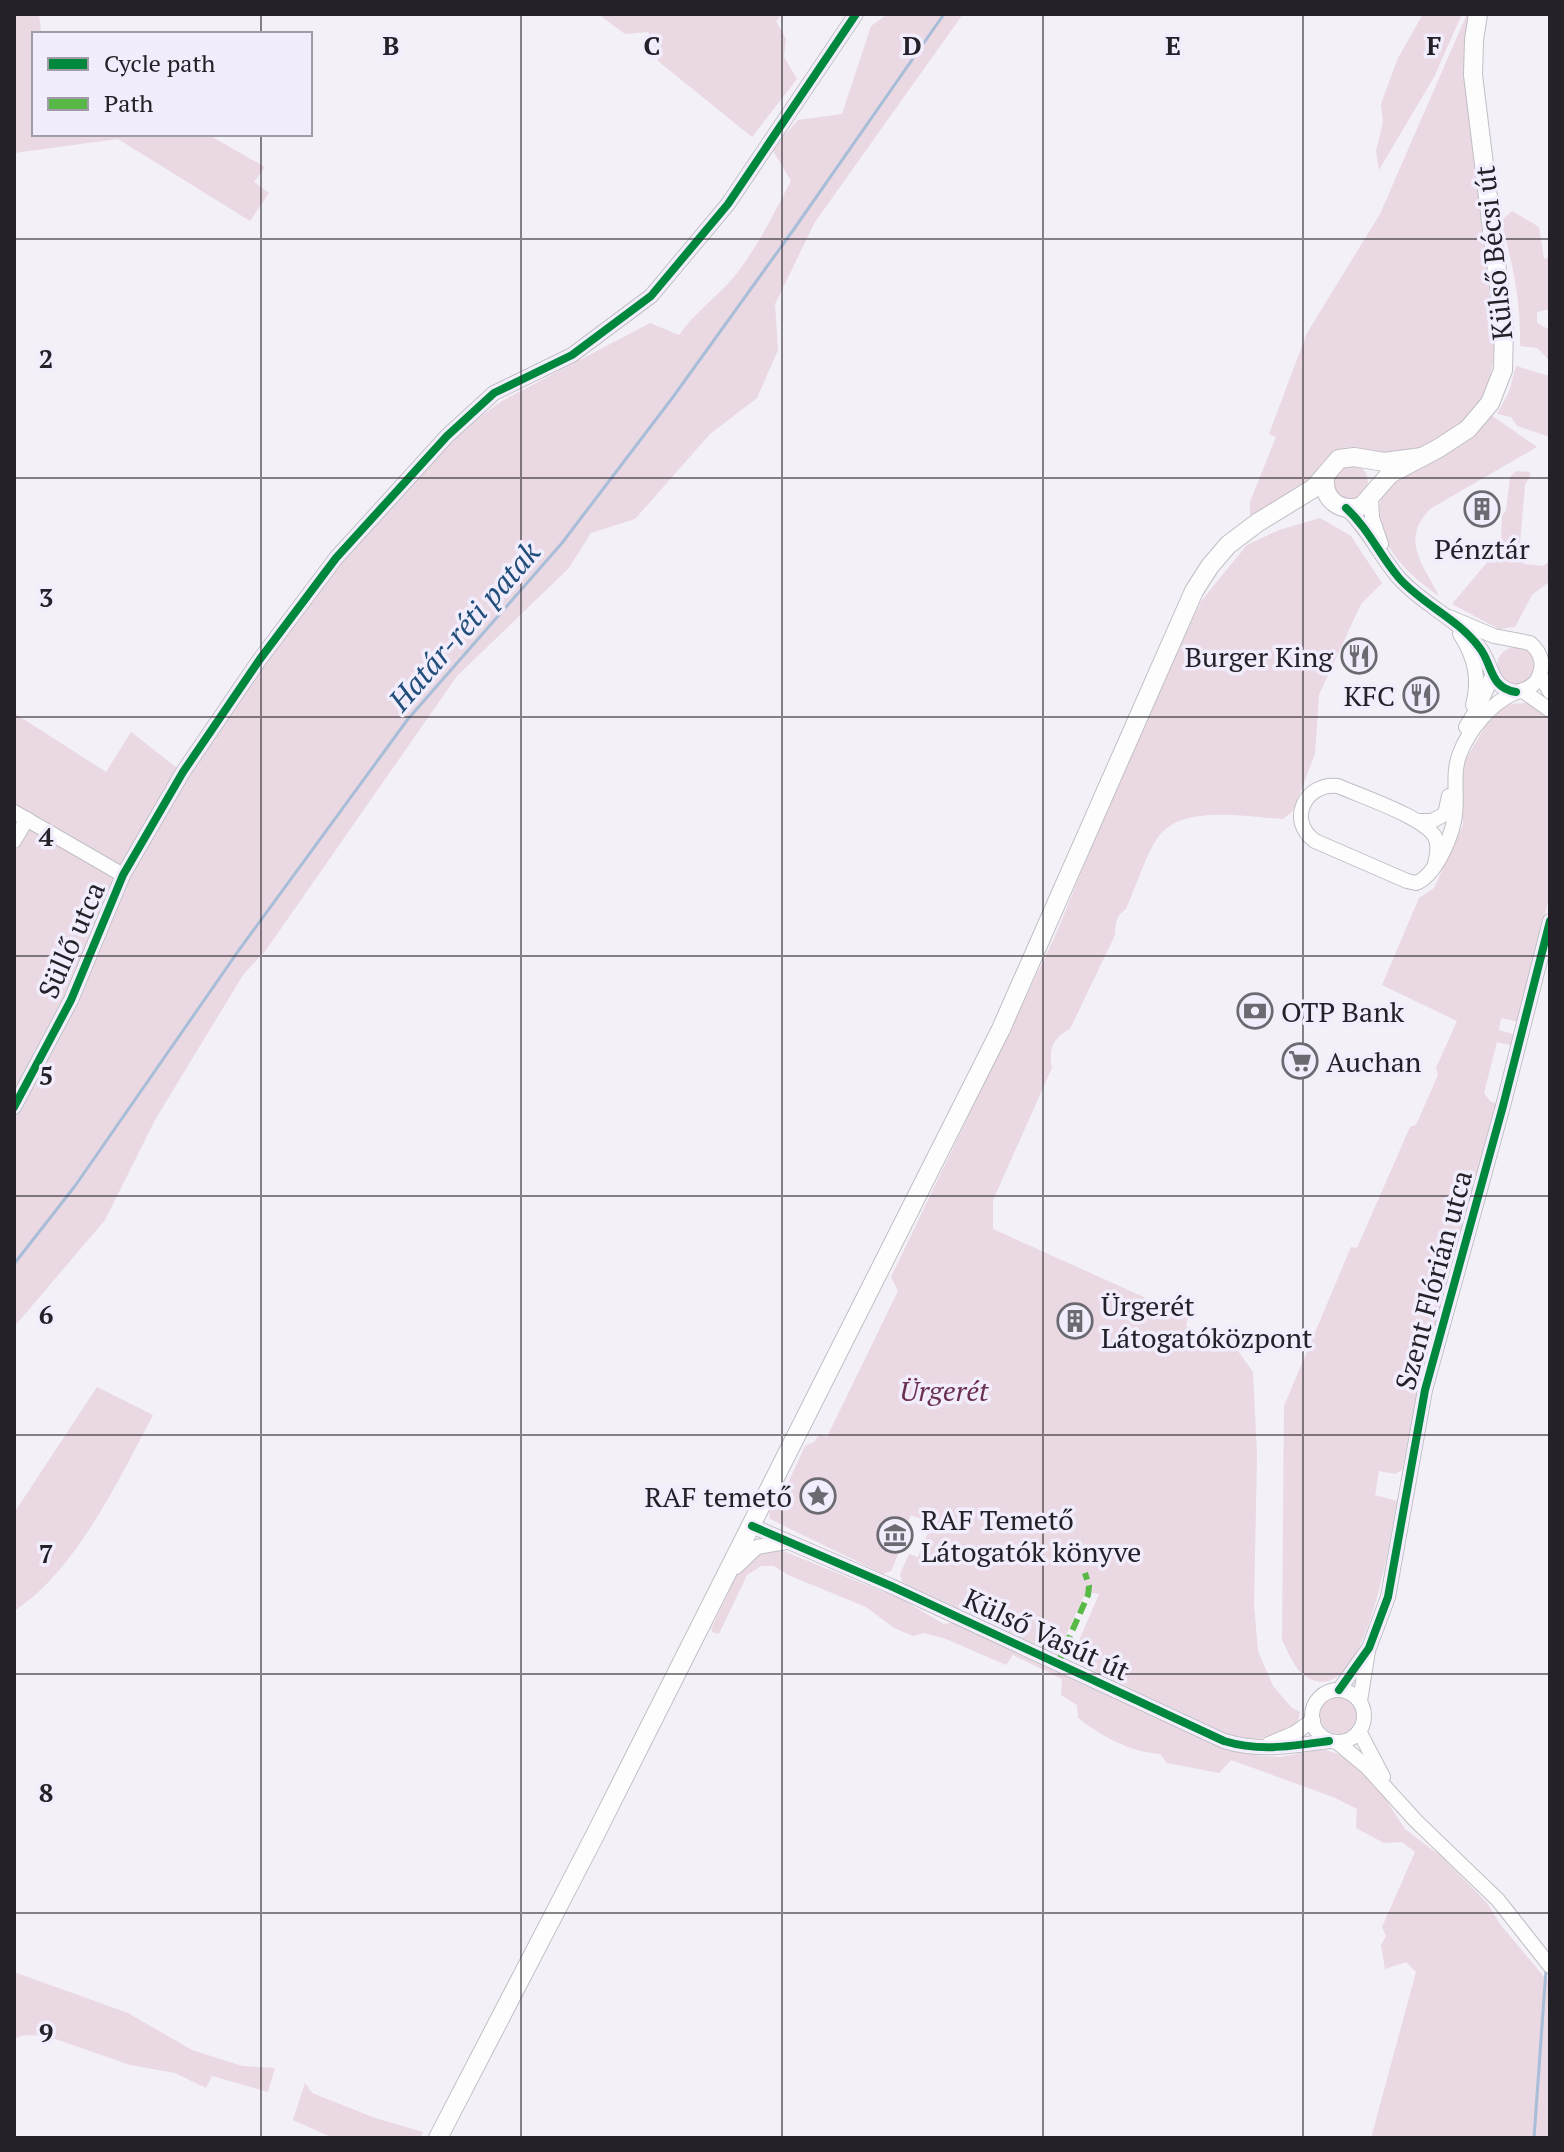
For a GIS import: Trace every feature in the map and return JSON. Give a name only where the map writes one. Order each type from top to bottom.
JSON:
[{"type":"main road","name":"Külső Bécsi út","points":[[1373,494],[1390,474],[1457,437],[1481,416],[1490,403],[1503,370],[1504,327],[1473,75],[1478,14]]},
{"type":"main road","points":[[438,2138],[752,1526],[1001,1029],[1194,591],[1228,545],[1314,488],[1339,459],[1354,457],[1384,462],[1422,457]]},
{"type":"main road","points":[[1268,517],[1306,504],[1357,508],[1373,494],[1374,471],[1362,459]]},
{"type":"main road","points":[[1325,477],[1326,490],[1340,505]]},
{"type":"street","name":"Süllő utca","points":[[14,1107],[71,1000],[123,875],[183,772],[260,659],[336,558],[447,436],[494,393],[572,355],[651,296],[728,204],[856,14]]},
{"type":"street","points":[[1373,494],[1372,518],[1388,563]]},
{"type":"street","points":[[1340,505],[1356,517],[1388,563],[1412,590],[1449,617],[1479,647],[1502,688],[1519,692],[1550,710]]},
{"type":"street","points":[[1449,617],[1508,640],[1522,640],[1543,647],[1550,692]]},
{"type":"street","points":[[1449,617],[1469,648],[1477,676],[1466,728]]},
{"type":"street","points":[[1418,821],[1432,821],[1448,809],[1450,765],[1457,745],[1480,704],[1494,650],[1508,640]]},
{"type":"street","points":[[1435,864],[1438,843],[1431,830],[1418,821],[1331,785],[1315,791],[1308,798],[1300,820],[1303,832],[1315,841],[1407,881],[1422,881],[1435,864],[1454,823],[1456,766],[1461,750],[1488,712],[1536,682],[1544,667]]},
{"type":"street","points":[[14,841],[20,815],[123,875]]},
{"type":"street","name":"Szent Flórián utca","points":[[1360,1701],[1369,1648],[1388,1597],[1425,1390],[1550,921]]},
{"type":"street","name":"Külső Vasút út","points":[[752,1526],[904,1592],[1224,1741],[1253,1748],[1285,1748],[1333,1741]]},
{"type":"street","points":[[721,1586],[752,1550],[763,1545],[787,1542]]},
{"type":"street","name":"Szent Flórián utca","points":[[1339,1690],[1369,1648]]},
{"type":"street","points":[[1333,1741],[1352,1738],[1359,1731],[1364,1715],[1360,1701],[1349,1692],[1328,1692],[1318,1700],[1313,1709],[1316,1731],[1333,1741],[1389,1789],[1416,1821],[1498,1900],[1547,1962]]},
{"type":"street","points":[[1253,1748],[1283,1739],[1313,1720]]},
{"type":"street","points":[[1359,1731],[1389,1789]]},
{"type":"green space","points":[[14,14],[39,14],[41,32],[32,32],[32,136],[213,136],[265,167],[254,182],[269,193],[250,221],[118,139],[14,153]]},
{"type":"green space","points":[[598,14],[782,14],[776,21],[786,39],[784,57],[797,79],[752,137],[658,61],[648,32],[625,34]]},
{"type":"green space","points":[[888,14],[963,14],[815,222],[775,304],[778,350],[757,398],[710,434],[635,519],[591,533],[568,569],[457,676],[266,950],[243,975],[155,1120],[105,1220],[14,1327],[14,713],[106,772],[131,732],[177,768],[313,586],[451,437],[502,401],[650,323],[679,335],[727,285],[758,242],[791,181],[772,149],[798,120],[842,114],[871,26]]},
{"type":"green space","points":[[1423,14],[1462,14],[1434,77],[1379,170],[1376,151],[1383,122],[1381,104],[1398,58]]},
{"type":"green space","points":[[1467,14],[1464,75],[1493,325],[1494,357],[1480,402],[1455,430],[1422,447],[1381,455],[1353,447],[1335,452],[1309,485],[1250,517],[1250,502],[1276,437],[1269,434],[1307,333],[1380,214]]},
{"type":"green space","points":[[1512,211],[1539,227],[1544,259],[1550,257],[1550,309],[1537,312],[1537,323],[1548,329],[1550,361],[1537,348],[1520,346],[1515,283],[1501,221]]},
{"type":"green space","points":[[1516,366],[1549,376],[1550,437],[1517,426],[1511,417],[1497,414],[1509,392]]},
{"type":"green space","points":[[1491,415],[1537,447],[1430,509],[1421,520],[1416,531],[1417,552],[1439,596],[1413,575],[1391,551],[1380,522],[1384,488]]},
{"type":"green space","points":[[1350,464],[1363,469],[1368,482],[1363,495],[1350,500],[1337,495],[1332,482],[1337,469]]},
{"type":"green space","points":[[1516,471],[1530,472],[1525,485],[1519,556],[1524,564],[1543,566],[1550,561],[1550,581],[1532,595],[1515,627],[1499,629],[1452,604],[1501,546],[1502,516],[1506,510],[1510,477]]},
{"type":"green space","name":"Ürgerét","points":[[1320,518],[1351,536],[1382,583],[1361,604],[1319,695],[1315,754],[1293,811],[1283,819],[1199,816],[1170,826],[1159,836],[1126,909],[1118,917],[1115,935],[1070,1029],[1059,1036],[1053,1045],[1052,1068],[993,1200],[993,1229],[1188,1317],[1186,1326],[1238,1351],[1253,1372],[1257,1455],[1254,1605],[1258,1651],[1273,1686],[1291,1707],[1300,1712],[1297,1725],[1281,1733],[1243,1738],[1234,1737],[1079,1664],[1075,1650],[1099,1594],[1086,1592],[1057,1654],[902,1582],[900,1574],[909,1554],[918,1557],[932,1523],[911,1515],[905,1529],[898,1529],[896,1534],[900,1538],[897,1548],[900,1550],[891,1571],[883,1574],[770,1519],[769,1512],[788,1483],[805,1446],[814,1442],[820,1434],[827,1437],[898,1291],[891,1277],[1056,934],[1156,690],[1202,600],[1247,545],[1279,530]]},
{"type":"green space","points":[[1516,647],[1529,653],[1535,666],[1529,679],[1516,685],[1503,679],[1497,666],[1503,653]]},
{"type":"green space","points":[[1526,703],[1545,712],[1550,718],[1550,893],[1519,1022],[1501,1018],[1499,1030],[1516,1035],[1513,1046],[1497,1042],[1484,1093],[1490,1101],[1498,1104],[1418,1390],[1402,1470],[1395,1474],[1379,1471],[1375,1495],[1397,1501],[1372,1616],[1359,1647],[1344,1670],[1326,1682],[1301,1673],[1282,1640],[1284,1406],[1351,1247],[1357,1248],[1410,1127],[1416,1125],[1457,1021],[1382,985],[1419,898],[1434,888],[1463,825],[1463,763],[1487,724],[1507,704]]},
{"type":"green space","points":[[97,1387],[153,1415],[110,1495],[76,1548],[36,1594],[14,1611],[14,1513]]},
{"type":"green space","points":[[781,1550],[901,1599],[944,1624],[955,1622],[1233,1750],[1281,1757],[1322,1749],[1345,1756],[1381,1792],[1405,1829],[1442,1857],[1487,1903],[1500,1924],[1550,1984],[1550,2138],[1371,2138],[1416,1972],[1406,1962],[1385,1969],[1381,1945],[1386,1936],[1382,1927],[1415,1852],[1402,1842],[1384,1843],[1356,1828],[1357,1809],[1333,1797],[1231,1760],[1219,1773],[1167,1763],[1160,1754],[1116,1742],[1078,1718],[1077,1705],[1061,1695],[1062,1679],[1013,1655],[1006,1665],[946,1639],[924,1633],[913,1636],[894,1628],[866,1607],[788,1575],[774,1566],[761,1566],[747,1575],[719,1634],[712,1632],[739,1570],[759,1552]]},
{"type":"green space","points":[[1339,1696],[1353,1701],[1358,1715],[1353,1729],[1339,1734],[1325,1729],[1320,1715],[1325,1701]]},
{"type":"green space","points":[[14,1972],[128,2013],[192,2050],[242,2066],[275,2068],[268,2092],[212,2076],[206,2088],[175,2073],[130,2065],[47,2036],[24,2035],[14,2039]]},
{"type":"green space","points":[[305,2083],[312,2093],[375,2118],[423,2132],[420,2138],[333,2138],[293,2120]]},
{"type":"waterway","name":"Határ-réti patak","points":[[14,1264],[75,1186],[239,950],[408,719],[562,543],[673,397],[944,14]]},
{"type":"waterway","points":[[1534,2138],[1546,1970]]},
{"type":"marked path","points":[[1058,1663],[1088,1595],[1085,1573]]},
{"type":"cycle path","points":[[14,1107],[71,1000],[123,875],[183,772],[260,659],[336,558],[447,436],[494,393],[572,355],[651,296],[728,204],[856,14]]},
{"type":"cycle path","points":[[1346,508],[1399,578],[1470,637],[1484,654],[1501,686],[1516,692]]},
{"type":"cycle path","points":[[1339,1690],[1369,1648],[1388,1597],[1425,1390],[1550,921]]},
{"type":"cycle path","points":[[752,1526],[891,1586],[1224,1741],[1264,1747],[1329,1741]]},
{"type":"place","name":"Pénztár","points":[[1482,509]]},
{"type":"place","name":"Burger King","points":[[1359,656]]},
{"type":"place","name":"KFC","points":[[1421,695]]},
{"type":"place","name":"OTP Bank","points":[[1255,1011]]},
{"type":"place","name":"Auchan","points":[[1300,1061]]},
{"type":"place","name":"Ürgerét Látogatóközpont","points":[[1075,1321]]},
{"type":"place","name":"RAF temető","points":[[818,1496]]},
{"type":"place","name":"RAF Temető Látogatók könyve","points":[[895,1535]]}]
